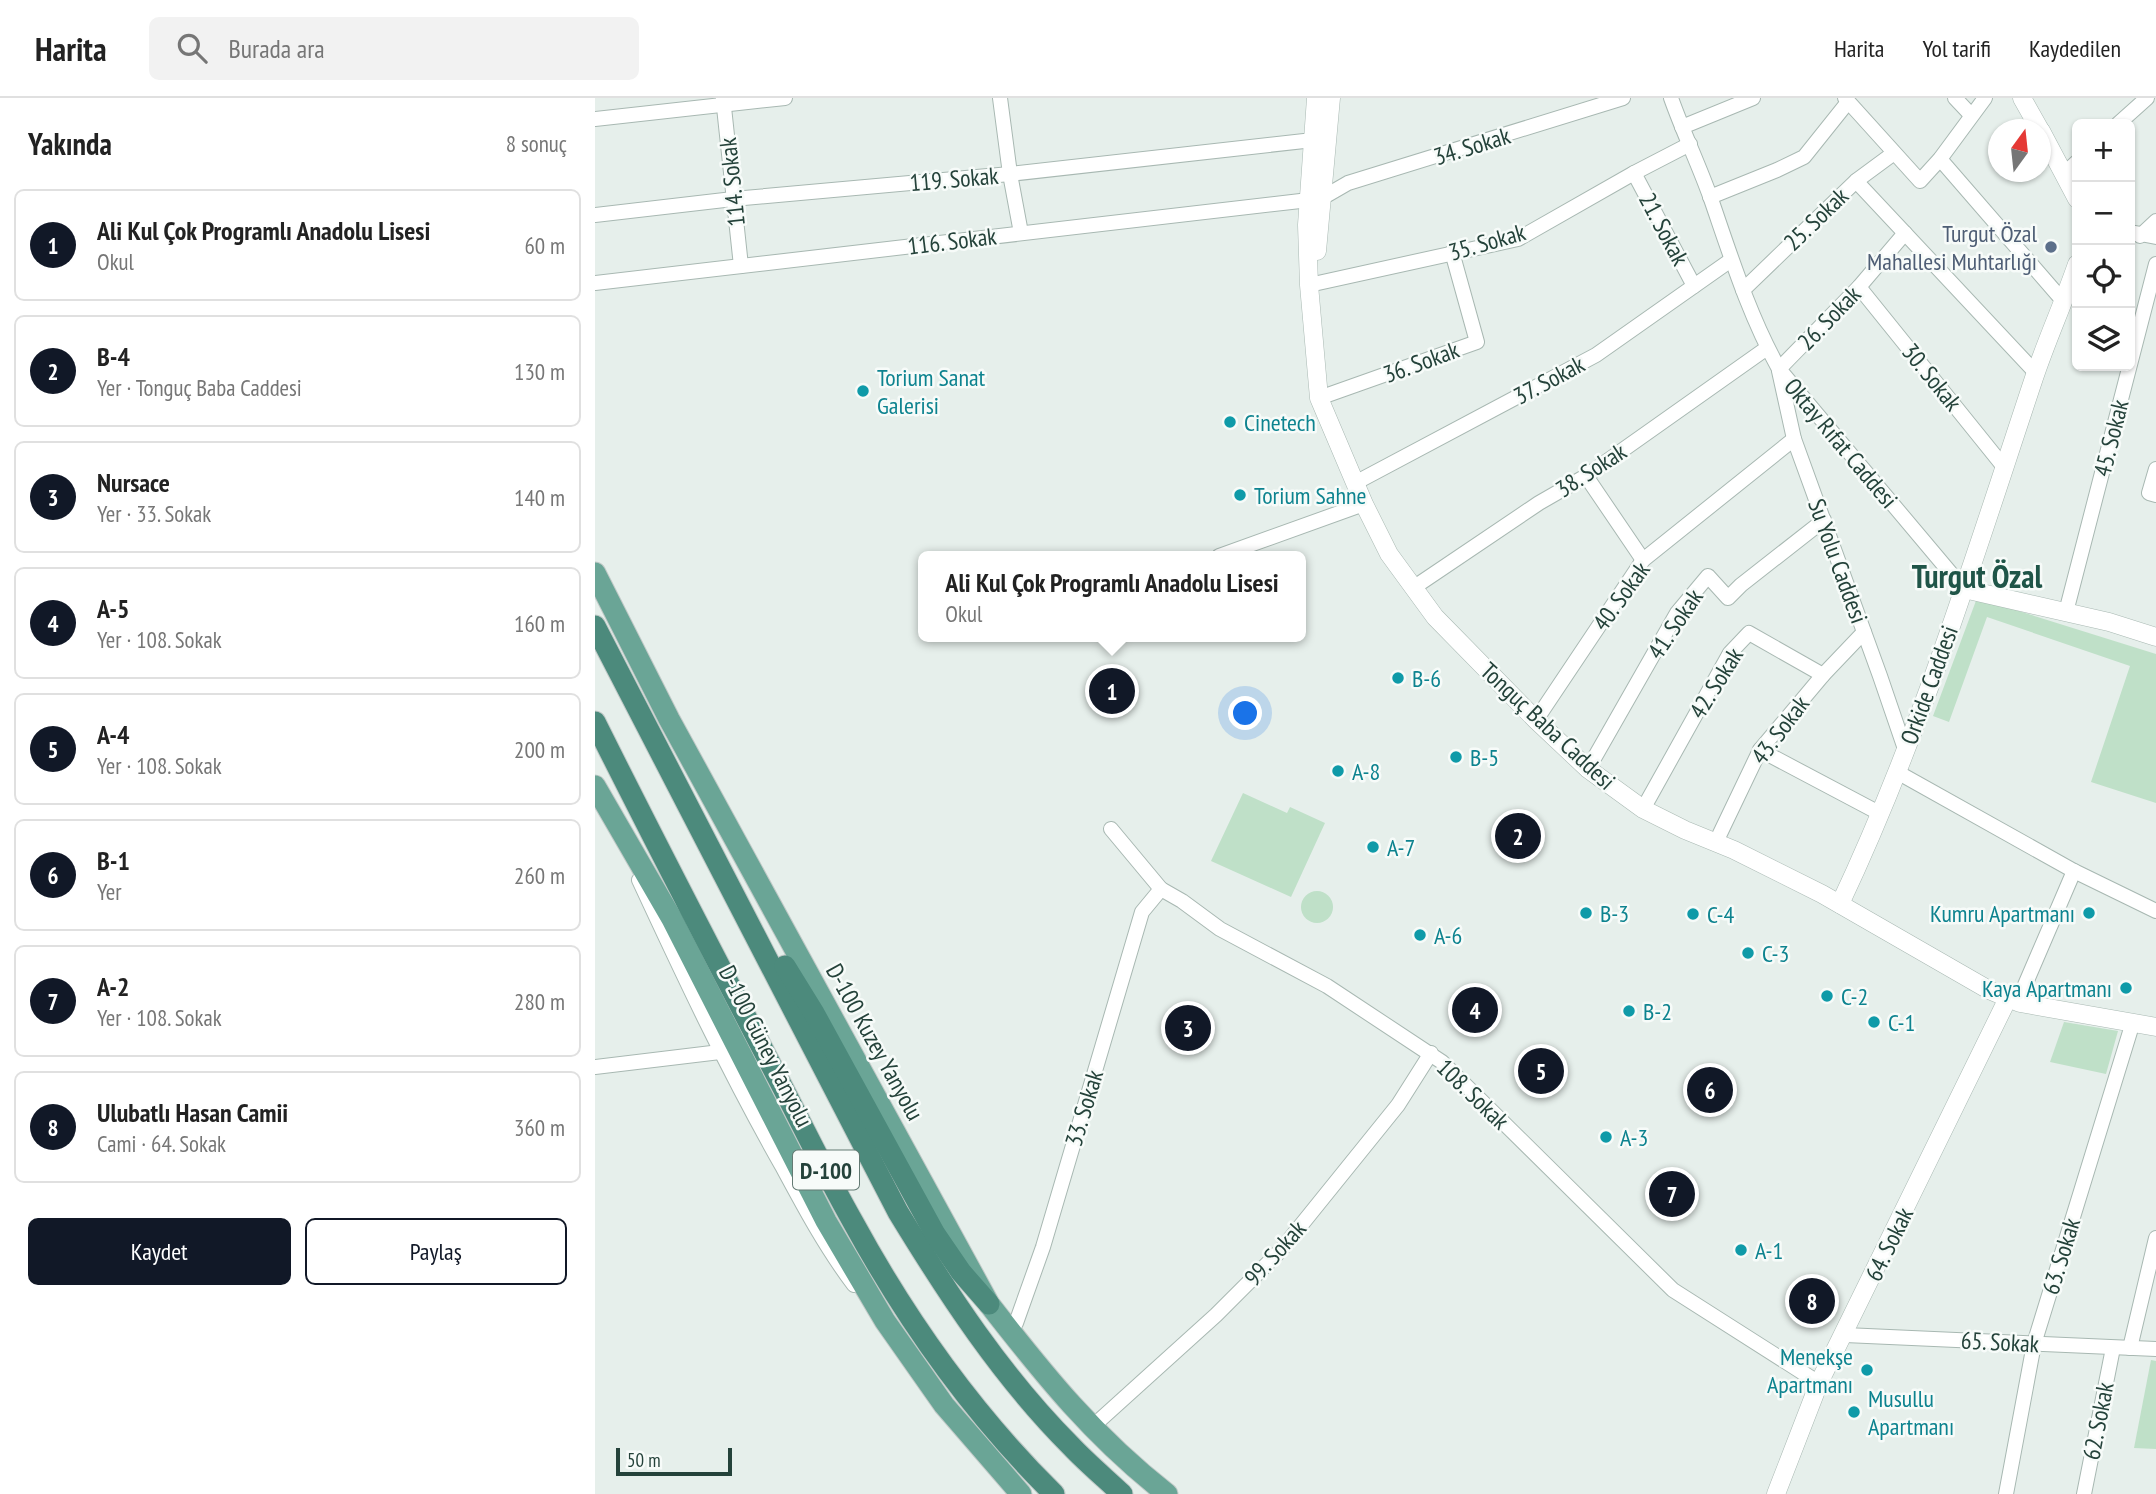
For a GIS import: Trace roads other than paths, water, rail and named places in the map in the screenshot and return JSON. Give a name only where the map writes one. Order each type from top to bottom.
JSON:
[{"type":"highway","name":"D-100","points":[[595,625],[898,1212],[926,1259],[980,1338],[1012,1379],[1070,1446],[1122,1494]]},
{"type":"highway","name":"D-100","points":[[595,722],[851,1220],[909,1317],[972,1402],[1054,1494]]},
{"type":"highway","points":[[595,753],[656,843]]},
{"type":"highway","points":[[740,906],[772,945],[814,1013],[935,1234],[961,1272],[989,1304]]},
{"type":"main road","name":"D-100 Kuzey Yanyolu","points":[[595,573],[682,742],[989,1304],[1034,1363],[1091,1428],[1167,1494]]},
{"type":"main road","name":"D-100 Güney Yanyolu","points":[[595,786],[672,919],[826,1221],[884,1321],[944,1405],[1021,1494]]},
{"type":"street","points":[[595,119],[724,101],[785,98]]},
{"type":"street","points":[[1000,98],[1021,233]]},
{"type":"street","name":"Tonguç Baba Caddesi","points":[[1315,199],[1313,140],[1316,98]]},
{"type":"street","name":"Tonguç Baba Caddesi","points":[[1331,98],[1315,199],[1307,225],[1309,285],[1319,398],[1364,504],[1389,554],[1435,617],[1535,720],[1588,769],[1643,808],[1840,904],[1989,990],[2014,1001],[2156,1027]]},
{"type":"street","name":"34. Sokak","points":[[1315,199],[1348,183],[1623,98]]},
{"type":"street","name":"Oktay Rıfat Caddesi","points":[[1671,98],[1710,197],[1731,260],[1767,348],[1779,369],[1964,589]]},
{"type":"street","points":[[1682,127],[1753,98]]},
{"type":"street","points":[[1955,98],[1971,115]]},
{"type":"street","points":[[1710,197],[1804,157],[1847,100],[1920,181],[1940,159],[1985,98]]},
{"type":"street","points":[[2022,98],[2034,119]]},
{"type":"street","points":[[2124,119],[2147,98]]},
{"type":"street","name":"114. Sokak","points":[[724,101],[741,266]]},
{"type":"street","name":"119. Sokak","points":[[595,215],[733,199],[1010,174],[1313,140]]},
{"type":"street","points":[[2051,143],[2071,168]]},
{"type":"street","name":"35. Sokak","points":[[1309,285],[1518,239],[1690,144]]},
{"type":"street","name":"25. Sokak","points":[[1743,290],[1856,181],[1894,153]]},
{"type":"street","points":[[1940,159],[2064,302]]},
{"type":"street","name":"21. Sokak","points":[[1634,173],[1694,286]]},
{"type":"street","points":[[1856,181],[2036,373]]},
{"type":"street","name":"116. Sokak","points":[[595,283],[1315,199]]},
{"type":"street","points":[[2135,234],[2156,221]]},
{"type":"street","name":"26. Sokak","points":[[1779,369],[1860,287],[1905,233]]},
{"type":"street","points":[[2135,234],[2156,237]]},
{"type":"street","name":"36. Sokak","points":[[1319,398],[1477,342],[1452,252]]},
{"type":"street","name":"37. Sokak","points":[[1355,483],[1597,355],[1731,260]]},
{"type":"street","name":"45. Sokak","points":[[2066,612],[2156,264]]},
{"type":"street","name":"Orkide Caddesi","points":[[1840,904],[1906,752],[2036,373],[2072,279]]},
{"type":"street","name":"30. Sokak","points":[[1860,287],[2004,467]]},
{"type":"street","name":"38. Sokak","points":[[1413,589],[1539,503],[1586,476],[1767,348]]},
{"type":"street","name":"Su Yolu Caddesi","points":[[1779,369],[1794,439],[1906,752]]},
{"type":"street","name":"40. Sokak","points":[[1535,720],[1643,560],[1794,439]]},
{"type":"street","points":[[2156,469],[2149,493],[2156,495]]},
{"type":"street","points":[[1586,476],[1643,560]]},
{"type":"street","points":[[1233,551],[1364,504]]},
{"type":"street","name":"41. Sokak","points":[[1588,769],[1677,613],[1708,576],[1728,598],[1823,520]]},
{"type":"street","points":[[1964,589],[2156,636]]},
{"type":"street","name":"43. Sokak","points":[[1716,842],[1760,750],[1823,675],[1864,632]]},
{"type":"street","name":"42. Sokak","points":[[1643,808],[1730,653],[1749,633],[1823,675]]},
{"type":"street","points":[[1760,750],[1881,814]]},
{"type":"street","points":[[1897,772],[2074,871],[2156,911]]},
{"type":"street","name":"108. Sokak","points":[[1111,829],[1161,889],[1220,929],[1327,986],[1442,1062],[1673,1290],[1819,1383]]},
{"type":"street","points":[[622,833],[627,852],[720,1052],[833,1257],[862,1297],[884,1321]]},
{"type":"street","name":"64. Sokak","points":[[1776,1494],[1819,1383],[2014,1001],[2025,985],[2074,871]]},
{"type":"street","name":"33. Sokak","points":[[1010,1331],[1016,1323],[1043,1247],[1142,912],[1161,889]]},
{"type":"street","name":"63. Sokak","points":[[2006,1494],[2034,1344],[2133,1022]]},
{"type":"street","points":[[595,1067],[720,1052]]},
{"type":"street","name":"99. Sokak","points":[[1091,1428],[1216,1315],[1281,1250],[1398,1105],[1430,1053]]},
{"type":"street","points":[[2130,1348],[2156,1238]]},
{"type":"street","name":"65. Sokak","points":[[1845,1335],[2156,1349]]},
{"type":"street","name":"62. Sokak","points":[[2084,1494],[2113,1348]]},
{"type":"place","name":"Turgut Özal Mahallesi Muhtarlığı","points":[[2051,247]]},
{"type":"place","name":"Torium Sanat Galerisi","points":[[863,391]]},
{"type":"place","name":"Cinetech","points":[[1230,422]]},
{"type":"place","name":"Torium Sahne","points":[[1240,495]]},
{"type":"place","name":"B-6","points":[[1398,678]]},
{"type":"place","name":"Ali Kul Çok Programlı Anadolu Lisesi","points":[[1112,691]]},
{"type":"place","name":"B-5","points":[[1456,757]]},
{"type":"place","name":"A-8","points":[[1338,771]]},
{"type":"place","name":"B-4","points":[[1518,836]]},
{"type":"place","name":"A-7","points":[[1373,847]]},
{"type":"place","name":"B-3","points":[[1586,913]]},
{"type":"place","name":"Kumru Apartmanı","points":[[2089,913]]},
{"type":"place","name":"C-4","points":[[1693,914]]},
{"type":"place","name":"A-6","points":[[1420,935]]},
{"type":"place","name":"C-3","points":[[1748,953]]},
{"type":"place","name":"Kaya Apartmanı","points":[[2126,988]]},
{"type":"place","name":"C-2","points":[[1827,996]]},
{"type":"place","name":"A-5","points":[[1475,1010]]},
{"type":"place","name":"B-2","points":[[1629,1011]]},
{"type":"place","name":"C-1","points":[[1874,1022]]},
{"type":"place","name":"Nursace","points":[[1188,1028]]},
{"type":"place","name":"A-4","points":[[1541,1071]]},
{"type":"place","name":"B-1","points":[[1710,1090]]},
{"type":"place","name":"A-3","points":[[1606,1137]]},
{"type":"place","name":"A-2","points":[[1672,1194]]},
{"type":"place","name":"A-1","points":[[1741,1250]]},
{"type":"place","name":"Ulubatlı Hasan Camii","points":[[1812,1301]]},
{"type":"place","name":"Menekşe Apartmanı","points":[[1867,1370]]},
{"type":"place","name":"Musullu Apartmanı","points":[[1854,1412]]},
{"type":"district","name":"Turgut Özal","points":[[1977,576]]}]
